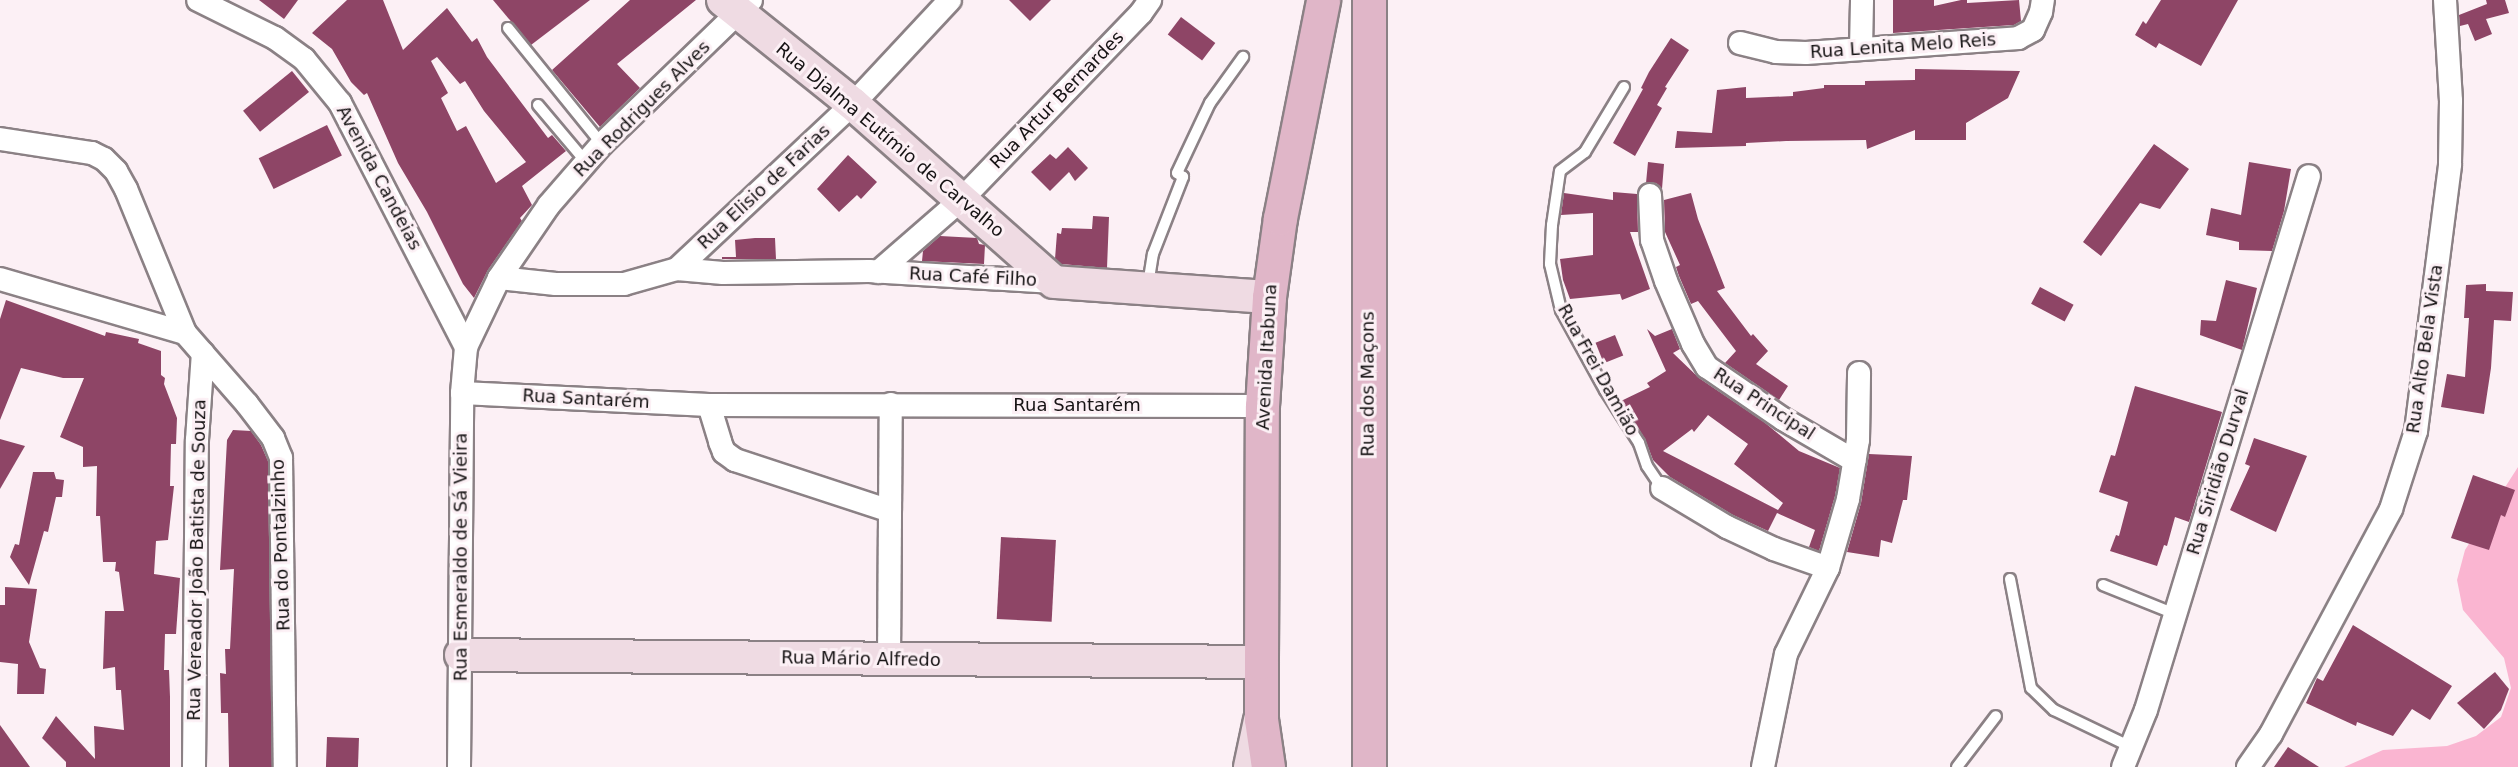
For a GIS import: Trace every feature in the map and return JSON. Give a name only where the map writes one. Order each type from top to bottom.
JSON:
[{"type":"main road","points":[[1323,1],[1369,5]]},
{"type":"main road","name":"Avenida Itabuna","points":[[1268,767],[1261,719],[1261,662],[1262,406],[1269,297],[1280,218],[1323,1]]},
{"type":"main road","name":"Rua dos Maçons","points":[[1369,5],[1369,767]]},
{"type":"street","name":"Avenida Candeias","points":[[198,0],[275,38],[304,59],[340,103],[466,347]]},
{"type":"street","name":"Rua Elisio de Farias","points":[[677,269],[853,104],[950,0]]},
{"type":"street","name":"Rua Artur Bernardes","points":[[878,272],[962,199],[1141,13],[1150,0]]},
{"type":"street","points":[[1861,49],[1862,0]]},
{"type":"street","name":"Rua Lenita Melo Reis","points":[[1740,44],[1776,52],[1796,53],[2019,38],[2033,30],[2041,12],[2043,0]]},
{"type":"street","name":"Rua Alto Bela Vista","points":[[2248,767],[2271,734],[2391,508],[2416,431],[2450,164],[2451,101],[2445,0]]},
{"type":"street","name":"Rua Rodrigues Alves","points":[[466,347],[499,278],[549,205],[602,144],[738,4]]},
{"type":"street","name":"Rua Djalma Eutímio de Carvalho","points":[[738,4],[1054,282]]},
{"type":"street","points":[[0,139],[92,153],[104,159],[116,171],[126,189],[185,333]]},
{"type":"street","name":"Rua Siridião Durval","points":[[2127,757],[2146,710],[2309,176]]},
{"type":"street","name":"Rua Principal","points":[[1650,195],[1652,240],[1662,271],[1693,344],[1707,367],[1783,419],[1855,461]]},
{"type":"street","points":[[499,278],[566,284],[624,284],[677,269]]},
{"type":"street","name":"Rua Café Filho","points":[[677,269],[723,273],[878,272],[1269,297]]},
{"type":"street","points":[[0,279],[185,333]]},
{"type":"street","name":"Rua do Pontalzinho","points":[[185,333],[266,429],[281,458],[285,767]]},
{"type":"street","name":"Rua Esmeraldo de Sá Vieira","points":[[459,767],[462,393],[466,347]]},
{"type":"street","name":"Rua Vereador João Batista de Souza","points":[[194,767],[197,440],[203,353]]},
{"type":"street","points":[[1763,767],[1786,654],[1828,568],[1848,499],[1855,461],[1859,373]]},
{"type":"street","name":"Rua Santarém","points":[[462,393],[709,405],[1262,406]]},
{"type":"street","points":[[889,659],[891,404]]},
{"type":"street","points":[[709,405],[724,452],[735,460],[890,510]]},
{"type":"street","name":"Rua Frei Damião","points":[[1662,488],[1727,527],[1774,549],[1828,568]]},
{"type":"street","name":"Rua Mário Alfredo","points":[[461,655],[1261,662]]},
{"type":"street","name":"Avenida Itabuna","points":[[1250,767],[1261,719]]},
{"type":"lane","points":[[508,28],[602,144]]},
{"type":"lane","points":[[1147,288],[1153,254],[1183,177],[1176,173],[1210,103],[1243,57]]},
{"type":"lane","name":"Rua Frei Damião","points":[[1624,87],[1585,152],[1560,171],[1552,225],[1550,264],[1561,310],[1605,390],[1639,443],[1647,466],[1662,488]]},
{"type":"lane","points":[[538,105],[586,163]]},
{"type":"lane","points":[[2010,579],[2031,688],[2054,710],[2127,757]]},
{"type":"lane","points":[[2103,585],[2175,614]]},
{"type":"lane","points":[[1957,767],[1996,716]]},
{"type":"shaded area","points":[[2518,467],[2518,767],[2344,767],[2383,750],[2447,746],[2476,736],[2501,717],[2511,688],[2504,658],[2463,610],[2457,580],[2465,550]]},
{"type":"building","points":[[259,0],[298,0],[284,19]]},
{"type":"building","points":[[347,0],[383,0],[403,50],[447,8],[472,42],[477,38],[487,57],[548,138],[552,135],[566,151],[522,186],[532,205],[520,218],[522,221],[488,270],[474,298],[463,284],[427,212],[398,163],[367,93],[364,95],[351,82],[332,49],[312,33]],"holes":[[[437,57],[460,84],[465,81],[484,111],[526,162],[496,183],[466,126],[457,131],[441,98],[448,93],[431,61]]]},
{"type":"building","points":[[493,0],[590,0],[531,45]]},
{"type":"building","points":[[630,0],[696,0],[617,64],[640,88],[600,127],[552,70]]},
{"type":"building","points":[[1009,0],[1051,0],[1030,21]]},
{"type":"building","points":[[1893,0],[1934,0],[1934,6],[1961,0],[1967,0],[1967,3],[2019,0],[2021,21],[2014,25],[1893,33]]},
{"type":"building","points":[[2161,0],[2238,0],[2201,66],[2159,43],[2156,48],[2135,35],[2143,21],[2146,24]]},
{"type":"building","points":[[2486,0],[2505,0],[2509,13],[2486,19],[2492,34],[2475,41],[2468,24],[2460,26],[2459,15],[2487,4]]},
{"type":"building","points":[[1181,17],[1215,43],[1202,60],[1168,35]]},
{"type":"building","points":[[1671,38],[1689,50],[1665,87],[1667,88],[1657,105],[1662,108],[1635,156],[1613,143],[1643,89],[1641,88],[1649,72]]},
{"type":"building","points":[[1915,69],[2020,71],[2008,98],[1966,123],[1966,140],[1915,140],[1915,130],[1867,149],[1866,140],[1786,141],[1746,143],[1746,146],[1675,148],[1677,131],[1712,133],[1717,90],[1746,87],[1746,98],[1793,96],[1793,92],[1824,88],[1824,85],[1865,85],[1865,81],[1915,80]]},
{"type":"building","points":[[292,71],[309,92],[260,132],[243,111]]},
{"type":"building","points":[[327,125],[342,156],[274,189],[259,158]]},
{"type":"building","points":[[2154,144],[2189,169],[2160,209],[2140,203],[2101,256],[2083,242]]},
{"type":"building","points":[[1068,147],[1088,168],[1075,181],[1069,172],[1050,191],[1031,172],[1050,154],[1056,159]]},
{"type":"building","points":[[848,155],[877,182],[861,199],[857,195],[839,212],[817,189]]},
{"type":"building","points":[[1648,162],[1664,164],[1662,189],[1656,183],[1646,183]]},
{"type":"building","points":[[2249,162],[2291,169],[2284,211],[2272,251],[2239,250],[2239,242],[2206,235],[2211,208],[2241,215]]},
{"type":"building","points":[[1613,192],[1637,194],[1638,232],[1630,232],[1650,289],[1622,300],[1620,294],[1570,299],[1563,280],[1560,259],[1593,255],[1593,213],[1561,215],[1564,193],[1613,200]]},
{"type":"building","points":[[1691,193],[1698,219],[1725,288],[1717,291],[1751,336],[1753,334],[1768,351],[1756,364],[1788,386],[1779,400],[1725,363],[1736,351],[1698,301],[1691,304],[1679,276],[1676,267],[1680,265],[1665,232],[1664,200]]},
{"type":"building","points":[[1093,216],[1109,217],[1107,268],[1061,264],[1055,259],[1057,233],[1061,234],[1062,228],[1092,229]]},
{"type":"building","points":[[940,236],[977,238],[979,244],[985,245],[984,264],[922,261],[923,251]]},
{"type":"building","points":[[775,238],[776,259],[722,259],[722,257],[736,257],[735,240]]},
{"type":"building","points":[[2226,280],[2257,288],[2242,350],[2200,335],[2201,320],[2216,321]]},
{"type":"building","points":[[2486,284],[2486,291],[2513,292],[2511,321],[2494,320],[2491,368],[2484,414],[2441,407],[2447,374],[2465,377],[2469,318],[2464,318],[2466,285]]},
{"type":"building","points":[[2040,287],[2074,305],[2065,322],[2031,304]]},
{"type":"building","points":[[6,300],[105,336],[106,332],[139,339],[138,343],[161,351],[161,375],[165,378],[164,384],[177,418],[176,444],[171,444],[170,486],[174,486],[168,540],[156,541],[154,574],[180,578],[176,634],[165,634],[164,670],[169,670],[170,767],[66,767],[66,762],[42,738],[56,716],[95,759],[94,726],[124,730],[121,690],[116,690],[115,667],[103,669],[105,611],[124,611],[119,572],[115,571],[116,562],[103,562],[100,516],[96,516],[97,466],[83,467],[83,447],[60,437],[84,378],[63,378],[21,368],[0,420],[0,319]]},
{"type":"building","points":[[1647,329],[1655,336],[1672,329],[1680,349],[1673,353],[1699,378],[1764,422],[1799,451],[1840,468],[1835,496],[1819,551],[1809,547],[1815,530],[1777,513],[1768,531],[1733,515],[1670,477],[1653,460],[1645,439],[1621,401],[1650,387],[1647,383],[1666,371]],"holes":[[[1708,415],[1748,444],[1734,464],[1783,503],[1778,510],[1663,451],[1692,429],[1694,432]]]},
{"type":"building","points":[[1615,335],[1623,355],[1604,363],[1596,343]]},
{"type":"building","points":[[2135,386],[2222,412],[2189,522],[2175,517],[2167,546],[2164,545],[2157,566],[2110,551],[2116,535],[2119,536],[2128,502],[2099,492],[2111,455],[2115,456]]},
{"type":"building","points":[[233,430],[251,431],[268,461],[272,767],[229,767],[228,713],[221,713],[220,673],[226,674],[225,649],[230,649],[234,569],[220,570],[227,440]]},
{"type":"building","points":[[2254,438],[2307,456],[2276,532],[2230,510],[2250,466],[2245,464]]},
{"type":"building","points":[[0,439],[25,446],[0,489]]},
{"type":"building","points":[[1869,454],[1912,456],[1907,500],[1903,500],[1892,543],[1881,540],[1879,557],[1847,552],[1861,503]]},
{"type":"building","points":[[33,472],[54,472],[56,479],[64,480],[62,497],[56,497],[48,532],[44,531],[29,585],[10,557],[15,544],[19,545]]},
{"type":"building","points":[[2473,475],[2515,490],[2505,517],[2501,515],[2489,550],[2451,538]]},
{"type":"building","points":[[1001,537],[1056,540],[1052,622],[997,619]]},
{"type":"building","points":[[5,587],[37,589],[29,642],[40,668],[46,669],[44,694],[17,694],[18,664],[0,662],[0,605],[5,605]]},
{"type":"building","points":[[2353,625],[2452,686],[2430,720],[2412,709],[2393,736],[2357,722],[2356,726],[2306,703],[2317,678],[2323,681]]},
{"type":"building","points":[[2495,672],[2509,689],[2501,710],[2484,729],[2457,703]]},
{"type":"building","points":[[0,725],[30,767],[0,767]]},
{"type":"building","points":[[327,737],[359,738],[358,767],[326,767]]},
{"type":"building","points":[[2288,747],[2319,767],[2274,767]]}]
